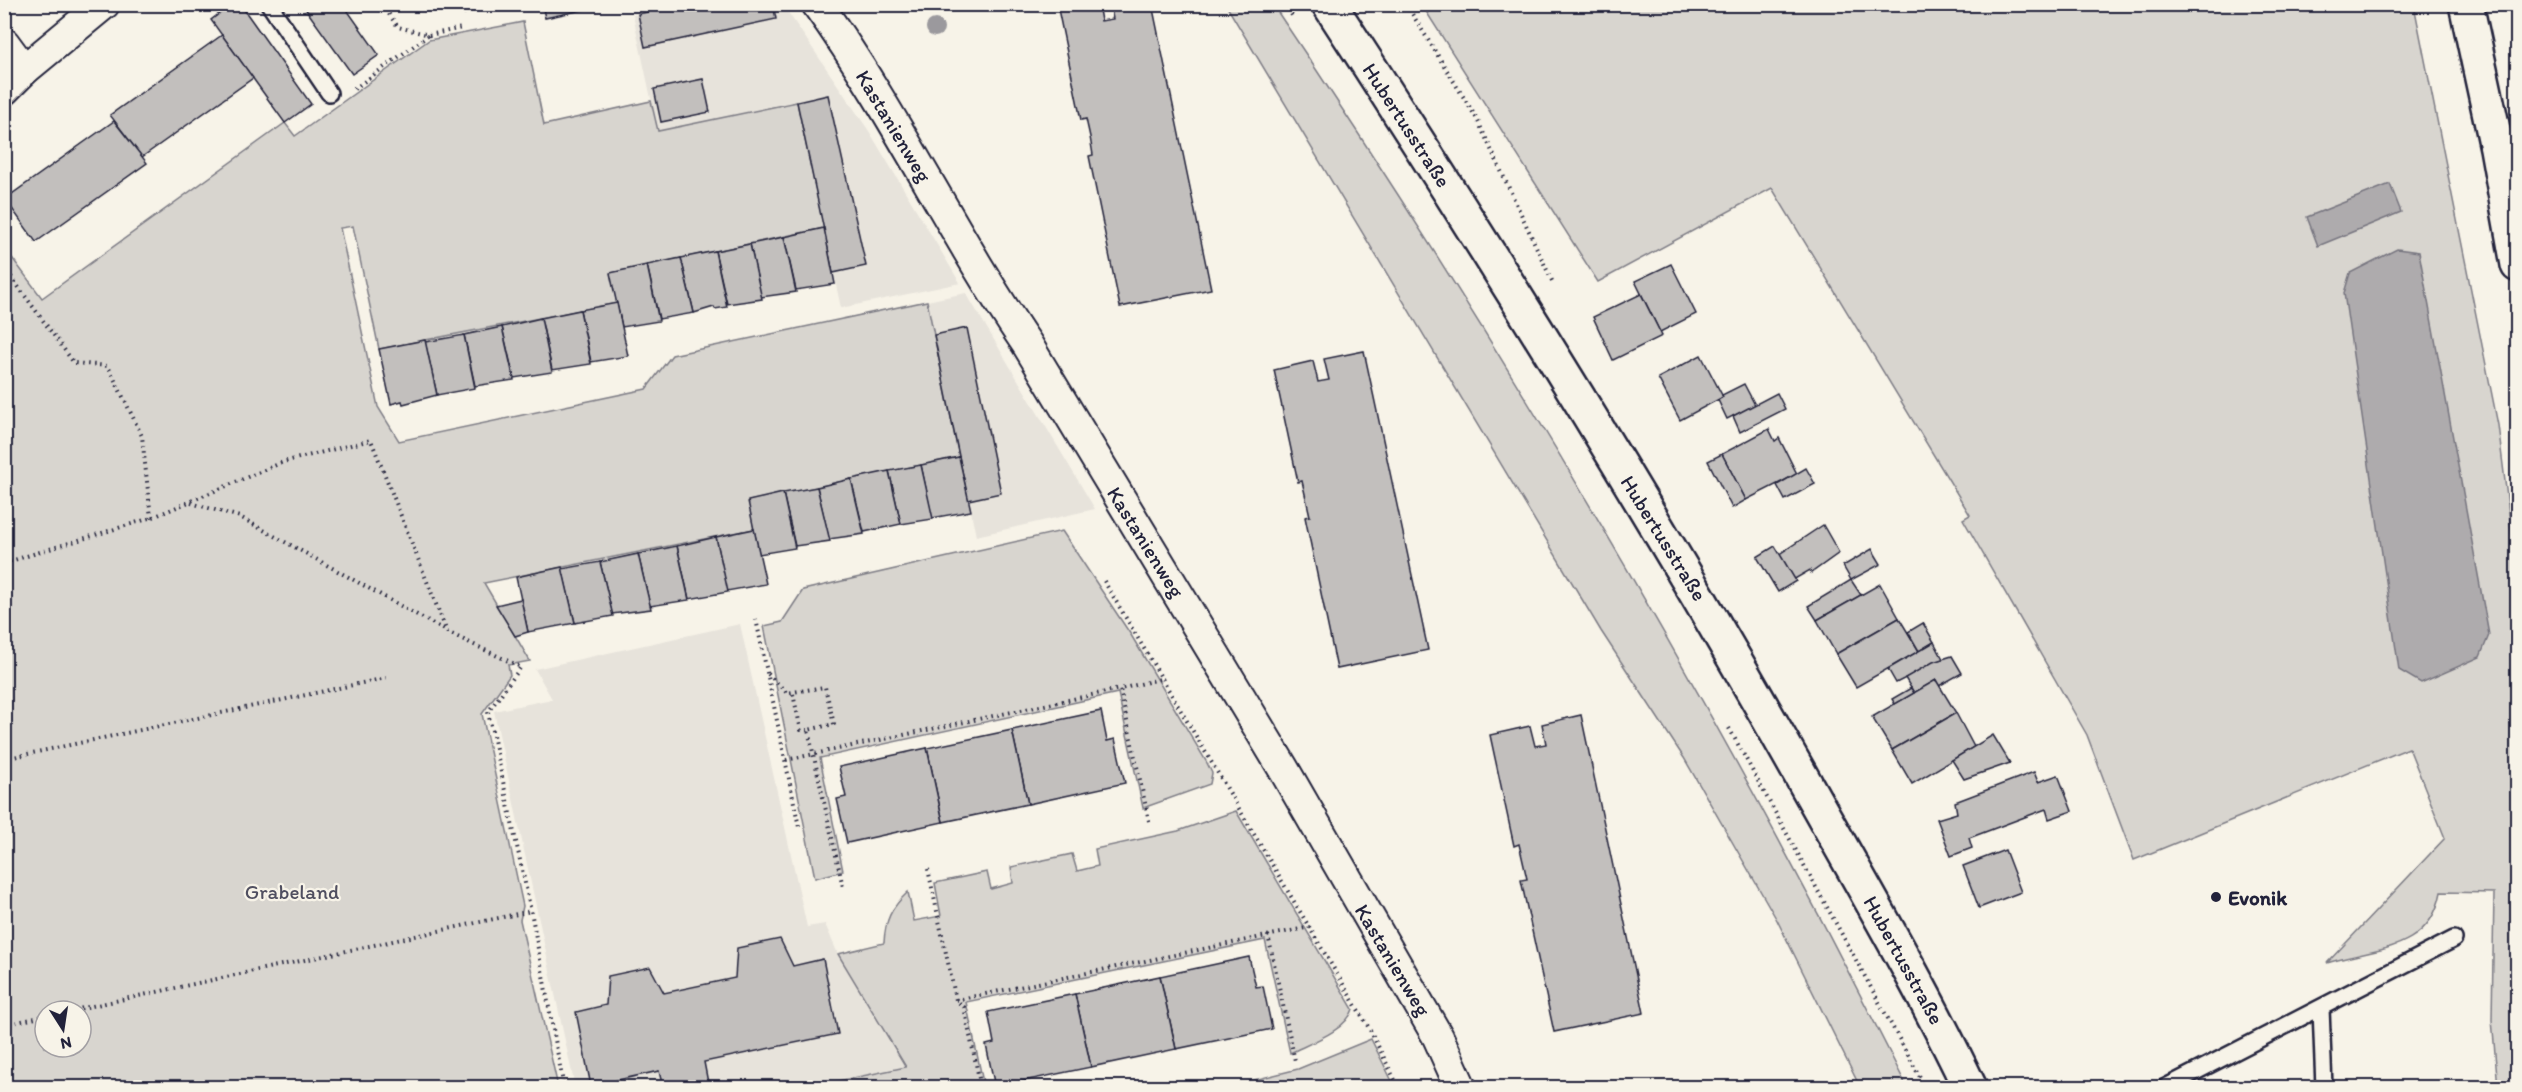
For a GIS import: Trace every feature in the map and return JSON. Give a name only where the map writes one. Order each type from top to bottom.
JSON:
[{"type":"main road","name":"Hubertusstraße","points":[[1329,4],[1426,153],[1708,609],[1928,1003],[1970,1088]]},
{"type":"main road","points":[[2466,4],[2497,148],[2517,266]]},
{"type":"street","points":[[4,43],[14,80],[104,4]]},
{"type":"street","name":"Kastanienweg","points":[[817,4],[898,132],[984,281],[1028,344],[1271,748],[1438,1037],[1461,1088]]},
{"type":"lane","points":[[269,4],[329,93]]},
{"type":"lane","points":[[2164,1088],[2454,939]]},
{"type":"lane","points":[[2321,1008],[2324,1088]]},
{"type":"path","points":[[382,4],[398,27],[429,35]]},
{"type":"path","points":[[1285,4],[1298,24]]},
{"type":"path","points":[[329,93],[336,103],[429,35],[462,28]]},
{"type":"path","points":[[4,267],[74,363],[108,366],[142,436],[151,518]]},
{"type":"path","points":[[4,563],[151,518],[283,462],[371,440],[447,632]]},
{"type":"path","points":[[190,503],[240,517],[447,632],[521,668],[488,712],[531,911],[564,1088]]},
{"type":"path","points":[[1104,581],[1164,678],[1369,1028],[1399,1088]]},
{"type":"path","points":[[756,619],[799,826]]},
{"type":"path","points":[[768,674],[792,694],[825,687],[834,723],[801,730],[792,694]]},
{"type":"path","points":[[4,759],[386,678]]},
{"type":"path","points":[[786,760],[1164,678]]},
{"type":"path","points":[[1120,689],[1149,821]]},
{"type":"path","points":[[1725,720],[1926,1088]]},
{"type":"path","points":[[808,730],[843,887]]},
{"type":"path","points":[[928,869],[956,1000],[964,1007],[981,1088]]},
{"type":"path","points":[[93,1006],[531,911]]},
{"type":"path","points":[[956,1000],[1310,927]]},
{"type":"path","points":[[1268,935],[1295,1060]]},
{"type":"path","points":[[4,1025],[33,1019]]},
{"type":"shaded area","points":[[684,5],[783,5],[869,131],[960,283],[841,308],[797,102],[658,131],[633,15]]},
{"type":"shaded area","points":[[2390,184],[2401,212],[2318,246],[2307,217]]},
{"type":"shaded area","points":[[2397,249],[2419,252],[2489,635],[2480,657],[2421,683],[2399,670],[2344,293],[2350,273]]},
{"type":"shaded area","points":[[966,293],[1095,509],[976,536],[927,301]]},
{"type":"shaded area","points":[[740,624],[807,927],[825,924],[838,954],[907,1067],[809,1087],[575,1087],[494,711],[552,699],[535,669]]},
{"type":"green space","points":[[1226,5],[1273,5],[1444,268],[1608,536],[1686,672],[1836,947],[1907,1087],[1860,1087],[1777,920],[1684,758],[1601,631]]},
{"type":"green space","points":[[1422,5],[2414,5],[2498,425],[2517,578],[2517,1087],[2498,1087],[2492,1020],[2494,893],[2441,892],[2435,912],[2425,926],[2412,937],[2381,950],[2327,963],[2445,838],[2409,748],[2134,860],[2087,735],[1963,519],[1970,515],[1772,188],[1598,282]]},
{"type":"green space","name":"Grabeland","points":[[523,22],[544,125],[651,101],[658,131],[797,102],[824,228],[611,273],[617,303],[379,349],[353,226],[340,228],[378,407],[399,441],[646,389],[672,355],[927,301],[959,457],[749,501],[754,529],[484,583],[530,661],[508,665],[510,675],[482,714],[523,906],[520,920],[558,1087],[5,1087],[4,247],[42,298],[285,123],[295,136],[429,40]]},
{"type":"green space","points":[[1062,531],[1131,635],[1206,761],[1212,773],[1210,784],[1143,808],[1118,693],[820,758],[843,871],[815,878],[764,626],[782,622],[803,590]]},
{"type":"green space","points":[[1236,811],[1353,1009],[1343,1024],[1335,1030],[1290,1053],[1265,940],[966,1002],[984,1087],[809,1087],[906,1067],[838,954],[884,943],[890,915],[897,903],[908,892],[914,921],[941,916],[935,883],[987,872],[991,889],[1013,883],[1011,867],[1072,854],[1077,871],[1098,866],[1095,849],[1178,831]]},
{"type":"green space","points":[[1371,1039],[1395,1087],[1238,1087],[1238,1084],[1298,1069]]},
{"type":"building","points":[[232,4],[240,4],[311,104],[285,123],[211,20]]},
{"type":"building","points":[[302,4],[343,4],[379,55],[352,74]]},
{"type":"building","points":[[460,4],[507,4],[462,14]]},
{"type":"building","points":[[542,4],[601,4],[601,6],[545,18]]},
{"type":"building","points":[[684,4],[773,4],[776,19],[645,47],[638,14]]},
{"type":"building","points":[[1080,4],[1098,4],[1101,21],[1113,19],[1110,4],[1152,4],[1211,289],[1120,307],[1089,156],[1093,155],[1090,137],[1086,119],[1081,120],[1058,9]]},
{"type":"building","points":[[222,35],[253,78],[142,157],[110,115]]},
{"type":"building","points":[[703,79],[710,112],[661,122],[654,89]]},
{"type":"building","points":[[828,95],[866,266],[833,273],[797,102]]},
{"type":"building","points":[[114,121],[147,163],[36,242],[5,199]]},
{"type":"building","points":[[824,228],[835,284],[796,290],[784,237]]},
{"type":"building","points":[[784,237],[796,292],[761,297],[750,244]]},
{"type":"building","points":[[750,244],[762,299],[727,304],[715,251]]},
{"type":"building","points":[[715,251],[727,307],[715,309],[714,307],[694,313],[681,258]]},
{"type":"building","points":[[681,258],[694,313],[659,319],[647,265]]},
{"type":"building","points":[[1671,264],[1696,314],[1660,332],[1635,281]]},
{"type":"building","points":[[647,265],[659,321],[622,327],[610,273]]},
{"type":"building","points":[[1641,294],[1662,336],[1613,360],[1593,317]]},
{"type":"building","points":[[617,303],[628,356],[591,362],[580,310]]},
{"type":"building","points":[[580,310],[591,364],[552,370],[541,318]]},
{"type":"building","points":[[541,318],[552,372],[514,378],[502,327]]},
{"type":"building","points":[[502,327],[514,380],[475,386],[464,335]]},
{"type":"building","points":[[967,328],[1001,493],[968,500],[934,335]]},
{"type":"building","points":[[464,335],[475,388],[437,395],[425,342]]},
{"type":"building","points":[[425,340],[437,395],[403,404],[402,401],[391,404],[379,349]]},
{"type":"building","points":[[1364,351],[1428,650],[1337,669],[1305,517],[1310,516],[1302,481],[1298,482],[1274,370],[1313,361],[1318,382],[1329,380],[1324,359]]},
{"type":"building","points":[[1701,355],[1723,397],[1680,420],[1658,378]]},
{"type":"building","points":[[1744,384],[1755,405],[1727,419],[1718,400],[1723,397],[1722,395]]},
{"type":"building","points":[[1777,393],[1785,409],[1740,432],[1733,416]]},
{"type":"building","points":[[1769,429],[1775,441],[1779,438],[1797,474],[1746,500],[1722,454]]},
{"type":"building","points":[[1722,454],[1746,500],[1732,508],[1708,461]]},
{"type":"building","points":[[959,457],[971,511],[932,518],[921,465]]},
{"type":"building","points":[[921,465],[933,519],[901,524],[889,471]]},
{"type":"building","points":[[1806,468],[1815,484],[1785,500],[1777,485]]},
{"type":"building","points":[[889,471],[901,524],[864,532],[851,479]]},
{"type":"building","points":[[851,479],[864,534],[829,539],[817,487]]},
{"type":"building","points":[[817,487],[830,541],[795,546],[783,493]]},
{"type":"building","points":[[783,493],[795,548],[759,554],[748,501]]},
{"type":"building","points":[[1823,525],[1839,553],[1811,573],[1810,570],[1793,580],[1778,555]]},
{"type":"building","points":[[754,529],[766,584],[727,591],[716,537]]},
{"type":"building","points":[[716,537],[728,592],[689,599],[677,546]]},
{"type":"building","points":[[677,546],[689,600],[650,606],[638,554]]},
{"type":"building","points":[[1775,546],[1796,581],[1778,592],[1757,557]]},
{"type":"building","points":[[1872,549],[1881,564],[1851,580],[1843,566]]},
{"type":"building","points":[[638,554],[651,609],[612,614],[600,562]]},
{"type":"building","points":[[600,562],[613,616],[575,623],[562,569]]},
{"type":"building","points":[[562,567],[575,623],[528,632],[516,577]]},
{"type":"building","points":[[1851,580],[1861,595],[1817,620],[1808,606]]},
{"type":"building","points":[[1880,584],[1899,618],[1836,654],[1817,620]]},
{"type":"building","points":[[521,599],[528,632],[515,636],[496,605]]},
{"type":"building","points":[[1899,618],[1919,651],[1856,687],[1836,654]]},
{"type":"building","points":[[1923,623],[1934,642],[1919,651],[1908,632]]},
{"type":"building","points":[[1934,642],[1943,659],[1896,683],[1888,669]]},
{"type":"building","points":[[1952,656],[1962,673],[1939,686],[1936,680],[1914,693],[1905,678],[1933,662]]},
{"type":"building","points":[[1936,680],[1956,713],[1892,750],[1872,717]]},
{"type":"building","points":[[1911,688],[1914,693],[1895,704],[1892,699]]},
{"type":"building","points":[[1101,711],[1107,741],[1115,739],[1125,783],[1028,804],[1012,730]]},
{"type":"building","points":[[1956,713],[1974,747],[1912,784],[1892,750]]},
{"type":"building","points":[[1581,715],[1644,1013],[1554,1032],[1521,880],[1527,879],[1519,844],[1514,846],[1490,735],[1530,726],[1535,746],[1546,744],[1542,724]]},
{"type":"building","points":[[1012,730],[1028,804],[943,822],[927,748]]},
{"type":"building","points":[[1993,735],[2010,763],[1964,779],[1952,760]]},
{"type":"building","points":[[927,748],[943,822],[847,843],[837,799],[846,797],[839,767]]},
{"type":"building","points":[[2034,772],[2038,782],[2058,775],[2072,811],[2049,819],[2046,809],[1969,838],[1972,848],[1951,856],[1937,819],[1957,813],[1955,802]]},
{"type":"building","points":[[2005,850],[2021,892],[1979,908],[1963,866]]},
{"type":"building","points":[[780,939],[793,966],[823,959],[838,1034],[704,1062],[709,1088],[663,1088],[659,1071],[591,1086],[576,1012],[606,1005],[608,976],[650,967],[664,993],[735,978],[737,948]]},
{"type":"building","points":[[1249,957],[1256,987],[1263,986],[1272,1029],[1176,1049],[1160,976]]},
{"type":"building","points":[[1160,976],[1176,1049],[1091,1067],[1075,994]]},
{"type":"building","points":[[1075,994],[1091,1067],[995,1087],[986,1045],[994,1043],[988,1012]]},
{"type":"place","name":"Evonik","points":[[2216,897]]}]
